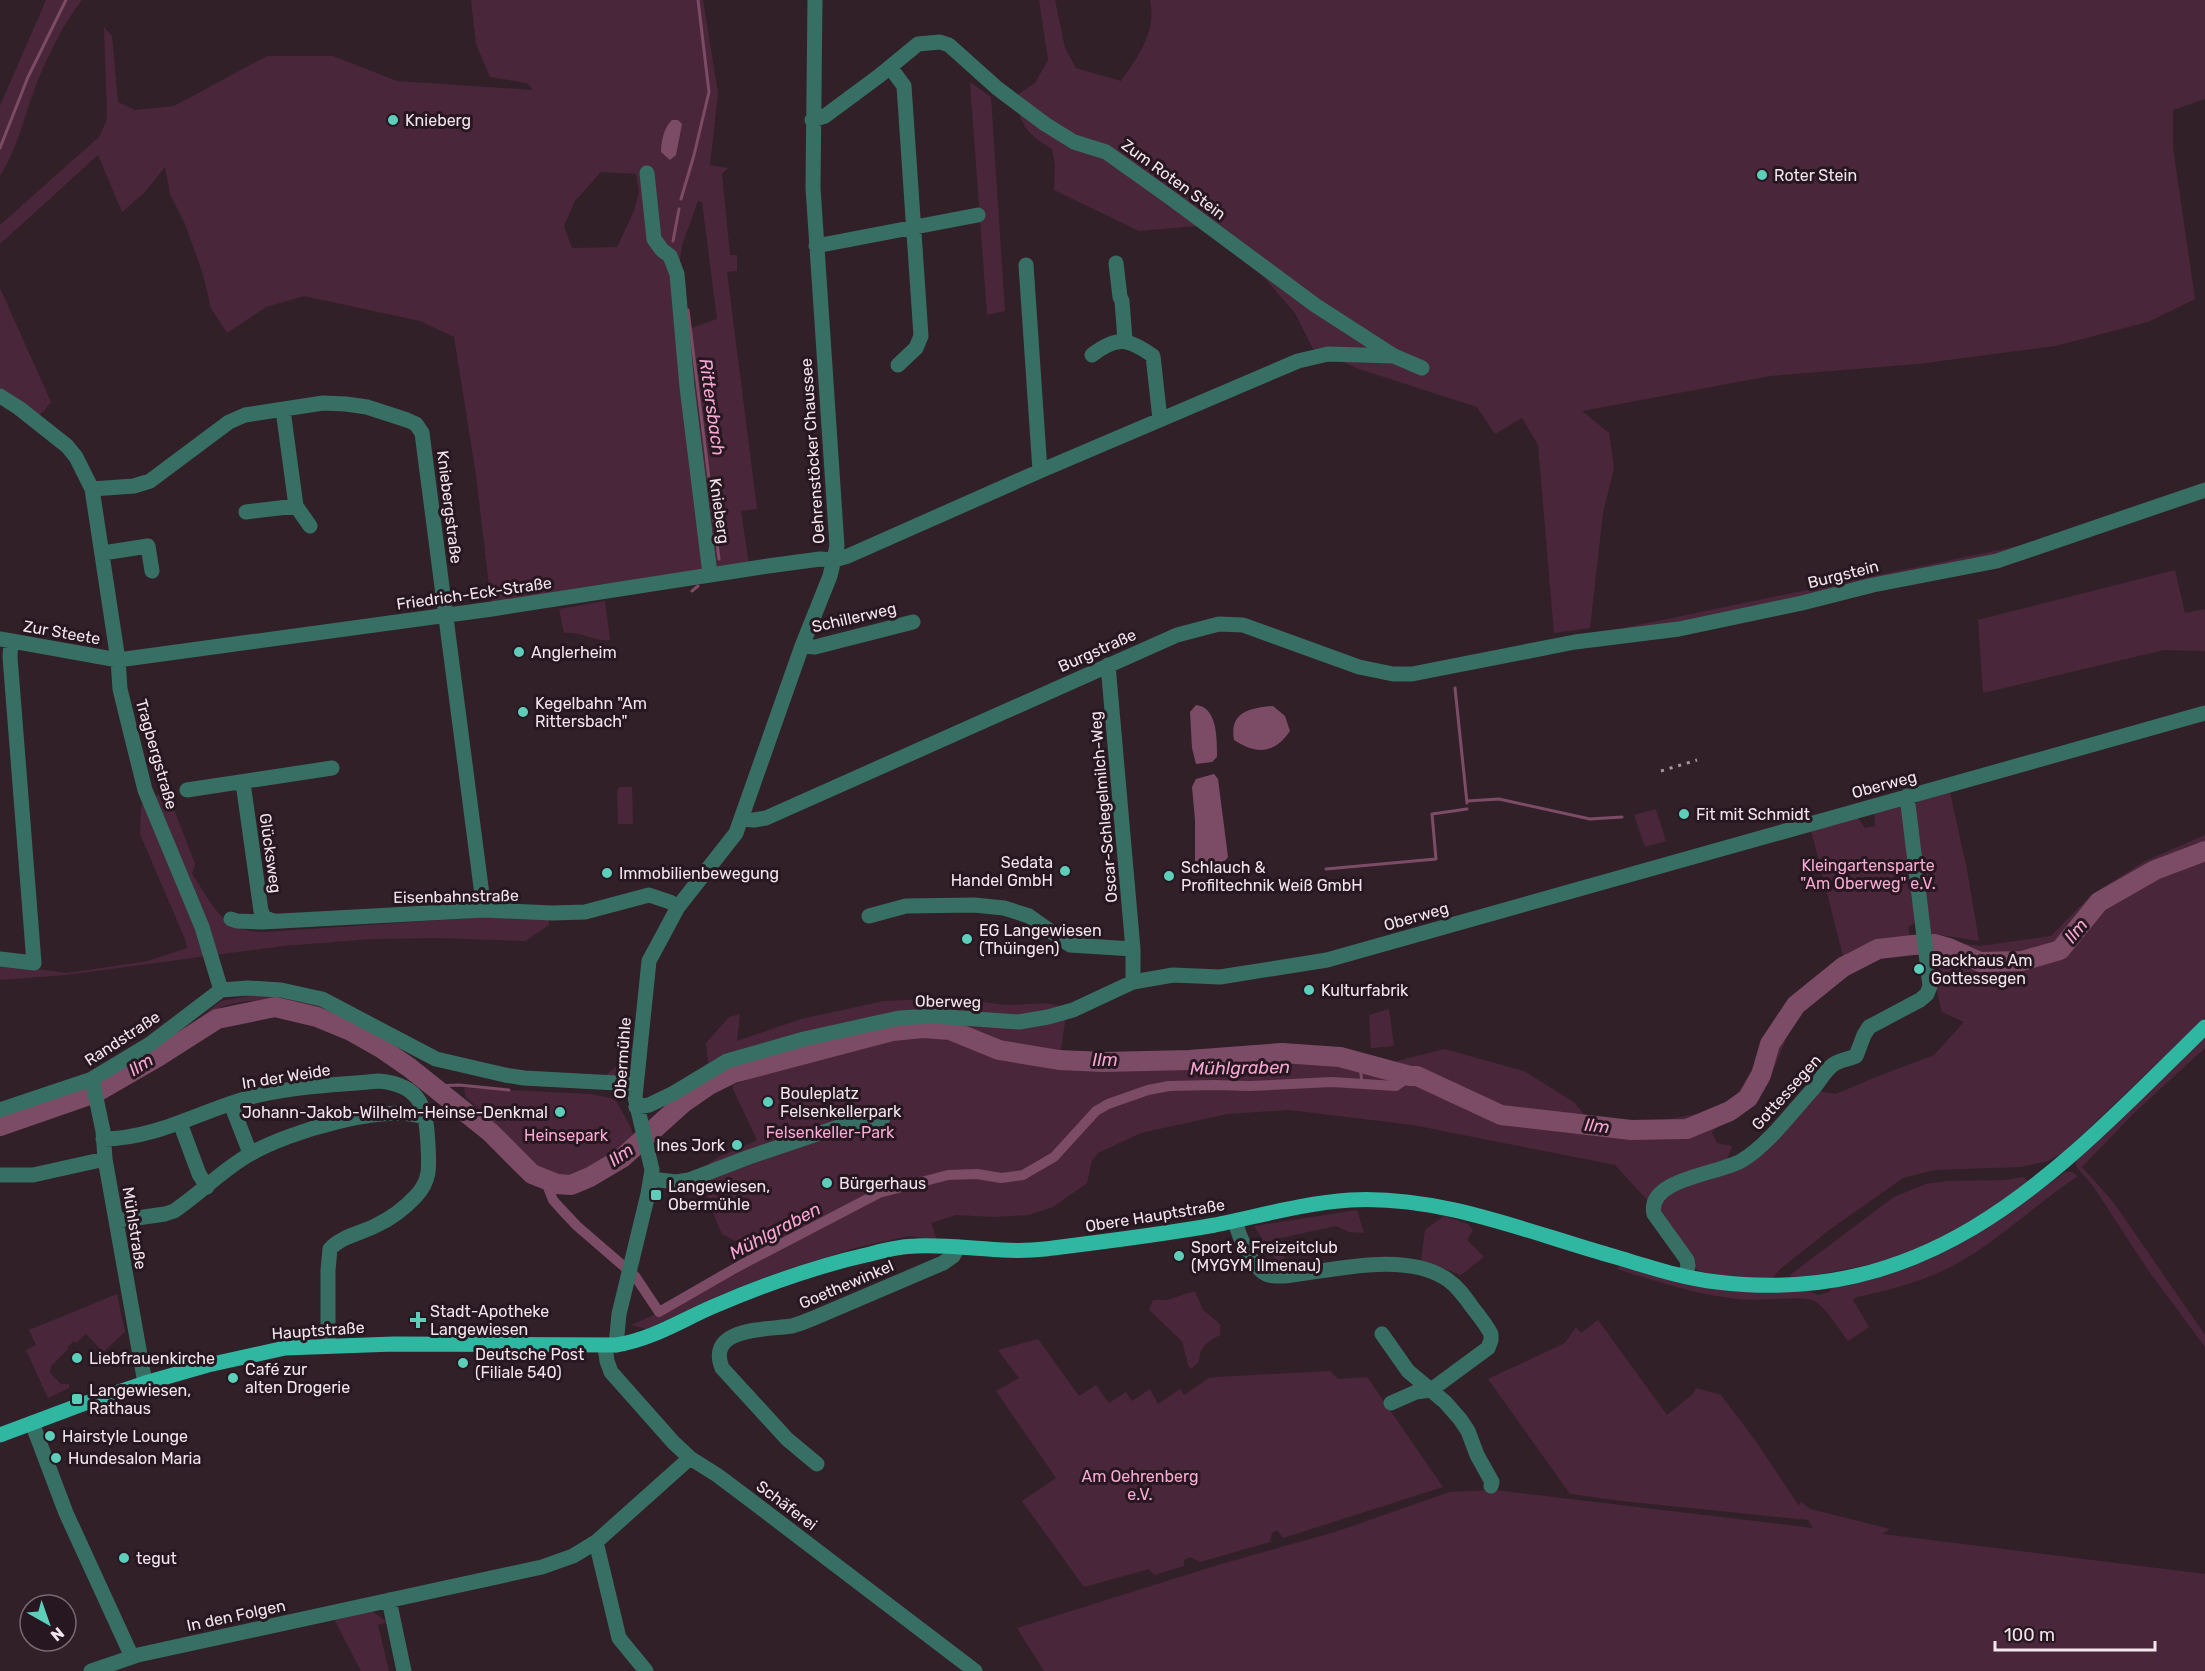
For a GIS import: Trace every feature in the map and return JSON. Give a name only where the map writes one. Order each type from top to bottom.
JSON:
[{"type":"main road","name":"Obere Hauptstraße","points":[[611,1346],[640,1340],[767,1285],[850,1259],[907,1246],[1033,1250],[1191,1229],[1331,1202],[1353,1200],[1408,1203],[1481,1216],[1705,1281],[1790,1285],[1848,1277],[1914,1258],[1971,1231],[2019,1199],[2066,1160],[2205,1027]]},
{"type":"main road","name":"Hauptstraße","points":[[0,1435],[145,1383],[267,1351],[394,1344],[611,1346]]},
{"type":"street","name":"Oehrenstöcker Chaussee","points":[[659,939],[678,907],[731,841],[741,819],[834,560],[837,546],[813,188],[812,97],[815,0]]},
{"type":"street","name":"Zum Roten Stein","points":[[812,120],[825,116],[918,44],[940,42],[949,45],[997,88],[1045,124],[1074,142],[1106,152],[1315,305],[1394,356],[1422,368]]},
{"type":"street","points":[[891,67],[904,86],[921,336],[916,348],[898,366]]},
{"type":"street","name":"Knieberg","points":[[647,174],[654,239],[658,246],[670,256],[677,274],[689,411],[710,574]]},
{"type":"street","points":[[816,246],[978,215]]},
{"type":"street","points":[[1116,263],[1125,340]]},
{"type":"street","points":[[1026,265],[1040,471]]},
{"type":"street","points":[[1092,355],[1116,342],[1125,340],[1153,356],[1160,419]]},
{"type":"street","name":"Zum Roten Stein","points":[[834,560],[848,556],[1160,419],[1312,356],[1328,354],[1394,356]]},
{"type":"street","name":"Tragbergstraße","points":[[0,396],[67,446],[76,457],[92,489],[118,660],[120,689],[145,790],[202,927],[221,990]]},
{"type":"street","name":"Kniebergstraße","points":[[92,489],[134,486],[150,481],[229,422],[245,415],[323,403],[346,404],[367,407],[416,424],[422,433],[484,910]]},
{"type":"street","points":[[283,410],[297,506],[310,526]]},
{"type":"street","name":"Burgstein","points":[[1482,662],[1575,642],[1701,625],[1873,585],[1997,561],[2205,490]]},
{"type":"street","points":[[246,512],[297,506]]},
{"type":"street","points":[[103,553],[148,546],[152,571]]},
{"type":"street","name":"Friedrich-Eck-Straße","points":[[118,660],[445,615],[710,574],[820,559],[834,560]]},
{"type":"street","name":"Schillerweg","points":[[802,646],[816,647],[913,622]]},
{"type":"street","name":"Burgstraße","points":[[741,819],[766,818],[1177,635],[1219,624],[1243,625],[1359,667],[1393,674],[1412,674],[1482,662]]},
{"type":"street","points":[[0,959],[34,963],[9,657],[5,640]]},
{"type":"street","name":"Zur Steete","points":[[5,640],[118,660]]},
{"type":"street","name":"Oscar-Schlegelmilch-Weg","points":[[1108,665],[1133,949],[1133,982]]},
{"type":"street","name":"Oberweg","points":[[636,1107],[649,1105],[674,1093],[728,1061],[804,1039],[899,1018],[933,1016],[1019,1022],[1072,1010],[1133,982],[1173,975],[1220,977],[1328,960],[2205,713]]},
{"type":"street","points":[[187,790],[332,768]]},
{"type":"street","name":"Glücksweg","points":[[243,783],[261,911],[264,916],[273,921]]},
{"type":"street","name":"Gottessegen","points":[[1685,1276],[1687,1260],[1654,1214],[1652,1206],[1656,1196],[1680,1181],[1729,1167],[1758,1149],[1835,1064],[1856,1056],[1869,1027],[1927,994],[1930,986],[1907,796]]},
{"type":"street","name":"Eisenbahnstraße","points":[[231,919],[273,921],[484,910],[585,912],[649,896],[670,902],[678,907]]},
{"type":"street","points":[[869,916],[906,906],[974,905],[1004,908],[1029,916],[1070,945],[1133,949]]},
{"type":"street","name":"Obermühle","points":[[611,1346],[651,1179],[649,1155],[636,1107],[635,1084],[649,961],[659,939]]},
{"type":"street","points":[[221,990],[248,988],[280,990],[321,999],[436,1059],[505,1075],[635,1084]]},
{"type":"street","name":"Randstraße","points":[[0,1110],[93,1082],[150,1044],[221,990]]},
{"type":"street","name":"In der Weide","points":[[103,1138],[122,1137],[180,1123],[259,1095],[379,1081],[398,1085],[413,1094],[420,1102],[426,1118]]},
{"type":"street","name":"Mühlstraße","points":[[93,1082],[145,1383]]},
{"type":"street","points":[[231,1104],[250,1153]]},
{"type":"street","points":[[116,1221],[165,1214],[188,1202],[250,1153],[296,1134],[393,1112],[426,1118],[429,1173],[424,1186],[403,1208],[388,1219],[341,1241],[330,1249],[328,1346]]},
{"type":"street","points":[[651,1179],[676,1182],[689,1180],[748,1157],[844,1125],[883,1118]]},
{"type":"street","points":[[180,1123],[207,1187]]},
{"type":"street","points":[[0,1175],[33,1175],[105,1159]]},
{"type":"street","points":[[1235,1221],[1240,1238],[1258,1268],[1271,1275],[1285,1276],[1368,1264],[1390,1264],[1430,1271],[1455,1285],[1488,1328],[1491,1341],[1488,1348],[1431,1390],[1416,1392],[1391,1403]]},
{"type":"street","name":"Goethewinkel","points":[[817,1464],[787,1439],[722,1368],[718,1358],[719,1350],[724,1342],[741,1333],[794,1325],[814,1318],[943,1263],[953,1256],[958,1247]]},
{"type":"street","points":[[1382,1334],[1400,1362],[1445,1402],[1468,1431],[1477,1455],[1492,1482],[1491,1486]]},
{"type":"street","name":"Schäferei","points":[[611,1346],[607,1361],[610,1372],[672,1442],[690,1458],[717,1475],[975,1671]]},
{"type":"street","points":[[32,1423],[64,1506],[132,1657]]},
{"type":"street","name":"In den Folgen","points":[[91,1671],[132,1657],[542,1568],[573,1556],[596,1542],[690,1458]]},
{"type":"street","points":[[596,1542],[619,1638],[646,1671]]},
{"type":"street","points":[[389,1600],[404,1671]]},
{"type":"green space","points":[[46,0],[82,0],[62,30],[45,63],[16,143],[0,176],[0,106]]},
{"type":"green space","points":[[471,0],[703,0],[718,93],[710,165],[728,168],[722,174],[730,255],[737,255],[737,271],[727,272],[757,509],[741,511],[749,565],[596,585],[491,603],[476,475],[454,337],[420,321],[304,296],[266,307],[227,333],[211,308],[203,274],[185,224],[170,194],[165,167],[144,193],[122,212],[98,155],[0,244],[0,225],[100,136],[107,118],[104,27],[112,36],[118,102],[135,110],[174,106],[267,56],[333,56],[397,81],[533,90],[527,83],[490,77],[476,44]],"holes":[[[601,172],[636,174],[639,192],[634,211],[617,247],[572,248],[564,226],[575,201]],[[698,201],[702,202],[717,319],[686,330],[679,267],[682,245]]]},
{"type":"green space","points":[[1039,0],[1055,0],[1065,48],[1076,68],[1121,81],[1145,43],[1151,22],[1150,0],[2205,0],[2205,99],[2173,110],[2173,148],[2195,299],[2148,322],[2055,346],[1918,364],[1770,376],[1582,411],[1609,433],[1614,468],[1603,513],[1590,628],[1554,633],[1538,445],[1522,418],[1495,434],[1477,407],[1359,369],[1313,349],[1295,313],[1261,274],[1198,226],[1139,231],[1054,190],[1055,165],[1052,149],[1026,128],[1014,97],[1035,83],[1048,60]]},
{"type":"green space","points":[[970,82],[991,97],[1005,311],[987,315]]},
{"type":"green space","points":[[0,288],[51,402],[41,414],[31,417],[0,395]]},
{"type":"green space","points":[[2018,546],[2012,553],[1719,617],[1609,631]]},
{"type":"green space","points":[[2175,570],[2185,613],[2205,609],[2205,651],[2164,650],[1983,693],[1978,620]]},
{"type":"green space","points":[[605,601],[610,640],[564,633],[559,609]]},
{"type":"green space","points":[[619,787],[632,787],[633,824],[618,824],[617,791]]},
{"type":"green space","points":[[1950,792],[1979,941],[1928,933],[1913,810],[1919,799]]},
{"type":"green space","points":[[168,794],[195,864],[192,874],[220,915],[238,927],[265,932],[485,917],[549,919],[549,925],[525,941],[439,938],[372,939],[283,946],[66,975],[0,980],[0,964],[67,973],[148,961],[187,948],[140,834],[144,798]]},
{"type":"green space","name":"Kleingartensparte \"Am Oberweg\" e.V.","points":[[1901,804],[1917,922],[1908,927],[1910,937],[1875,942],[1843,956],[1811,830],[1858,818],[1865,828],[1875,826],[1874,813]]},
{"type":"green space","points":[[1656,809],[1666,841],[1645,847],[1634,815]]},
{"type":"green space","points":[[2205,835],[2205,1018],[2064,1152],[2048,1161],[2020,1167],[1934,1170],[1903,1178],[1829,1230],[1779,1270],[1772,1279],[1718,1276],[1698,1271],[1659,1218],[1661,1197],[1742,1164],[1816,1091],[1836,1094],[1934,1055],[1964,1022],[1942,1012],[1936,988],[1931,939],[1980,946],[2051,936],[2091,895],[2145,861]]},
{"type":"green space","points":[[254,995],[287,997],[311,1002],[345,1020],[341,1024],[313,1012],[269,1001],[239,1002],[224,1006],[175,1042],[171,1040],[221,1001]]},
{"type":"green space","name":"Felsenkeller-Park","points":[[960,998],[1006,1005],[1046,1004],[1067,1009],[1060,1055],[1171,1064],[1393,1062],[1444,1049],[1524,1071],[1575,1103],[1589,1121],[1632,1126],[1729,1108],[1769,1041],[1791,1028],[1767,1084],[1735,1117],[1712,1132],[1717,1143],[1732,1146],[1725,1166],[1649,1202],[1615,1165],[1413,1125],[1289,1110],[1227,1114],[1141,1133],[1098,1153],[1092,1161],[1087,1183],[1053,1207],[1028,1215],[995,1217],[956,1215],[931,1223],[937,1240],[909,1236],[855,1248],[768,1276],[647,1329],[631,1325],[677,1305],[677,1300],[744,1259],[739,1243],[722,1234],[711,1208],[704,1177],[710,1163],[757,1140],[733,1085],[777,1069],[893,1038],[959,1025],[950,1006],[893,1013],[708,1063],[706,1043],[729,1017],[740,1014],[737,1041],[801,1019],[884,1001]]},
{"type":"green space","points":[[1389,1009],[1394,1046],[1371,1048],[1369,1015]]},
{"type":"green space","points":[[2205,1036],[2205,1048],[2133,1114],[2082,1167],[2114,1203],[2205,1335],[2205,1347],[2148,1270],[2093,1186],[2076,1166],[2076,1161]]},
{"type":"green space","points":[[634,1045],[626,1069],[617,1075],[602,1078],[618,1065]]},
{"type":"green space","name":"Heinsepark","points":[[464,1088],[591,1094],[615,1099],[631,1128],[635,1141],[617,1157],[594,1171],[574,1181],[558,1180],[529,1163],[496,1125],[466,1097]]},
{"type":"green space","points":[[2065,1172],[2072,1172],[2078,1176],[2004,1232],[1958,1263],[1921,1280],[1853,1300],[1869,1327],[1848,1341],[1827,1312],[1812,1300],[1796,1298],[1746,1300],[1722,1297],[1676,1287],[1617,1269],[1619,1266],[1688,1284],[1724,1290],[1810,1291],[1818,1295],[1829,1292],[1833,1285],[1895,1271],[1942,1253],[1984,1229]]},
{"type":"green space","points":[[2024,1177],[2029,1183],[2018,1191],[1962,1227],[1925,1246],[1850,1269],[1792,1278],[1790,1275],[1894,1197],[1926,1184]]},
{"type":"green space","points":[[1357,1210],[1364,1233],[1349,1232],[1336,1226],[1271,1240],[1283,1254],[1285,1262],[1279,1265],[1254,1226]]},
{"type":"green space","points":[[1444,1216],[1468,1224],[1473,1230],[1467,1240],[1484,1257],[1461,1275],[1421,1260],[1425,1230]]},
{"type":"green space","points":[[1195,1291],[1203,1310],[1220,1324],[1220,1335],[1205,1345],[1199,1362],[1191,1369],[1182,1341],[1149,1310],[1153,1300],[1167,1300]]},
{"type":"green space","points":[[117,1294],[125,1332],[103,1352],[86,1334],[67,1347],[69,1348],[51,1366],[50,1373],[61,1384],[69,1384],[69,1388],[48,1398],[26,1350],[36,1345],[29,1330]]},
{"type":"green space","points":[[1598,1320],[1667,1415],[1693,1394],[1696,1388],[1721,1395],[1755,1440],[1799,1506],[1800,1501],[1810,1509],[1890,1529],[1882,1534],[2205,1574],[2205,1671],[1044,1671],[1017,1628],[1221,1564],[1335,1532],[1450,1492],[1495,1490],[1813,1528],[1808,1520],[1570,1494],[1488,1379],[1565,1343],[1576,1327],[1581,1333]]},
{"type":"green space","name":"Am Oehrenberg e.V.","points":[[1038,1339],[1079,1396],[1096,1385],[1109,1403],[1126,1392],[1132,1401],[1150,1389],[1158,1404],[1180,1389],[1184,1395],[1209,1378],[1217,1377],[1330,1371],[1338,1379],[1367,1377],[1443,1487],[1283,1538],[1277,1530],[1272,1533],[1270,1542],[1200,1562],[1190,1557],[1184,1560],[1184,1566],[1154,1575],[1149,1569],[1084,1587],[1022,1501],[1056,1478],[996,1391],[1019,1378],[998,1350]]},
{"type":"green space","points":[[372,1611],[387,1622],[378,1625],[389,1671],[361,1671],[334,1619]]},
{"type":"shaded area","points":[[672,120],[678,120],[682,124],[676,155],[670,160],[661,152],[661,148],[665,131]]},
{"type":"shaded area","points":[[1196,705],[1209,712],[1215,726],[1217,757],[1212,762],[1196,764],[1192,748],[1190,712]]},
{"type":"shaded area","points":[[1273,706],[1285,716],[1290,731],[1284,739],[1265,750],[1250,748],[1234,740],[1233,731],[1238,717],[1249,710]]},
{"type":"shaded area","points":[[1214,774],[1218,779],[1228,857],[1217,865],[1207,866],[1195,861],[1192,787],[1196,779]]},
{"type":"waterway","points":[[0,148],[28,77],[66,0]]},
{"type":"waterway","name":"Rittersbach","points":[[681,199],[709,92],[698,0]]},
{"type":"waterway","name":"Rittersbach","points":[[673,241],[679,209]]},
{"type":"waterway","name":"Rittersbach","points":[[688,310],[719,559]]},
{"type":"waterway","name":"Rittersbach","points":[[692,591],[698,586]]},
{"type":"waterway","points":[[1455,688],[1467,803]]},
{"type":"waterway","points":[[1467,801],[1499,799],[1590,819],[1622,817]]},
{"type":"waterway","points":[[1326,869],[1436,859],[1432,814],[1467,809]]},
{"type":"waterway","name":"Ilm","points":[[0,1126],[95,1093],[217,1019],[275,1007],[317,1017],[351,1031],[381,1048],[410,1068],[490,1132],[532,1174],[557,1184],[571,1185],[590,1177],[622,1158],[683,1103],[709,1085],[733,1073],[892,1031],[923,1028],[950,1030],[999,1050],[1059,1060],[1104,1062],[1189,1060],[1282,1053],[1340,1057],[1417,1076],[1501,1115],[1631,1130],[1687,1129],[1730,1111],[1748,1098],[1761,1075],[1770,1044],[1796,1005],[1843,967],[1878,949],[1913,945],[1935,944],[1980,962],[2022,961],[2060,950],[2099,902],[2155,870],[2205,851]]},
{"type":"waterway","points":[[1360,1064],[1362,1084]]},
{"type":"waterway","name":"Mühlgraben","points":[[545,1180],[553,1200],[577,1226],[635,1276],[659,1312],[739,1266],[879,1193],[948,1175],[977,1174],[1001,1178],[1023,1175],[1054,1157],[1096,1111],[1108,1104],[1148,1090],[1169,1086],[1250,1086],[1332,1082],[1396,1086],[1410,1076]]},
{"type":"waterway","name":"Rittersbach","points":[[432,1086],[459,1085],[509,1090]]},
{"type":"railway","points":[[1661,771],[1697,760]]},
{"type":"place","name":"Knieberg","points":[[393,120]]},
{"type":"place","name":"Roter Stein","points":[[1762,175]]},
{"type":"place","name":"Anglerheim","points":[[519,652]]},
{"type":"place","name":"Kegelbahn \"Am Rittersbach\"","points":[[523,712]]},
{"type":"place","name":"Fit mit Schmidt","points":[[1684,814]]},
{"type":"place","name":"Sedata Handel GmbH","points":[[1065,871]]},
{"type":"place","name":"Immobilienbewegung","points":[[607,873]]},
{"type":"place","name":"Schlauch & Profiltechnik Weiß GmbH","points":[[1169,876]]},
{"type":"place","name":"EG Langewiesen (Thüingen)","points":[[967,939]]},
{"type":"place","name":"Backhaus Am Gottessegen","points":[[1919,969]]},
{"type":"place","name":"Kulturfabrik","points":[[1309,990]]},
{"type":"place","name":"Bouleplatz Felsenkellerpark","points":[[768,1102]]},
{"type":"place","name":"Johann-Jakob-Wilhelm-Heinse-Denkmal","points":[[560,1112]]},
{"type":"place","name":"Ines Jork","points":[[737,1145]]},
{"type":"place","name":"Bürgerhaus","points":[[827,1183]]},
{"type":"place","name":"Langewiesen, Obermühle","points":[[656,1195]]},
{"type":"place","name":"Sport & Freizeitclub (MYGYM Ilmenau)","points":[[1179,1256]]},
{"type":"place","name":"Stadt-Apotheke Langewiesen","points":[[418,1320]]},
{"type":"place","name":"Liebfrauenkirche","points":[[77,1358]]},
{"type":"place","name":"Deutsche Post (Filiale 540)","points":[[463,1363]]},
{"type":"place","name":"Café zur alten Drogerie","points":[[233,1378]]},
{"type":"place","name":"Langewiesen, Rathaus","points":[[77,1399]]},
{"type":"place","name":"Hairstyle Lounge","points":[[50,1436]]},
{"type":"place","name":"Hundesalon Maria","points":[[56,1458]]},
{"type":"place","name":"tegut","points":[[124,1558]]}]
